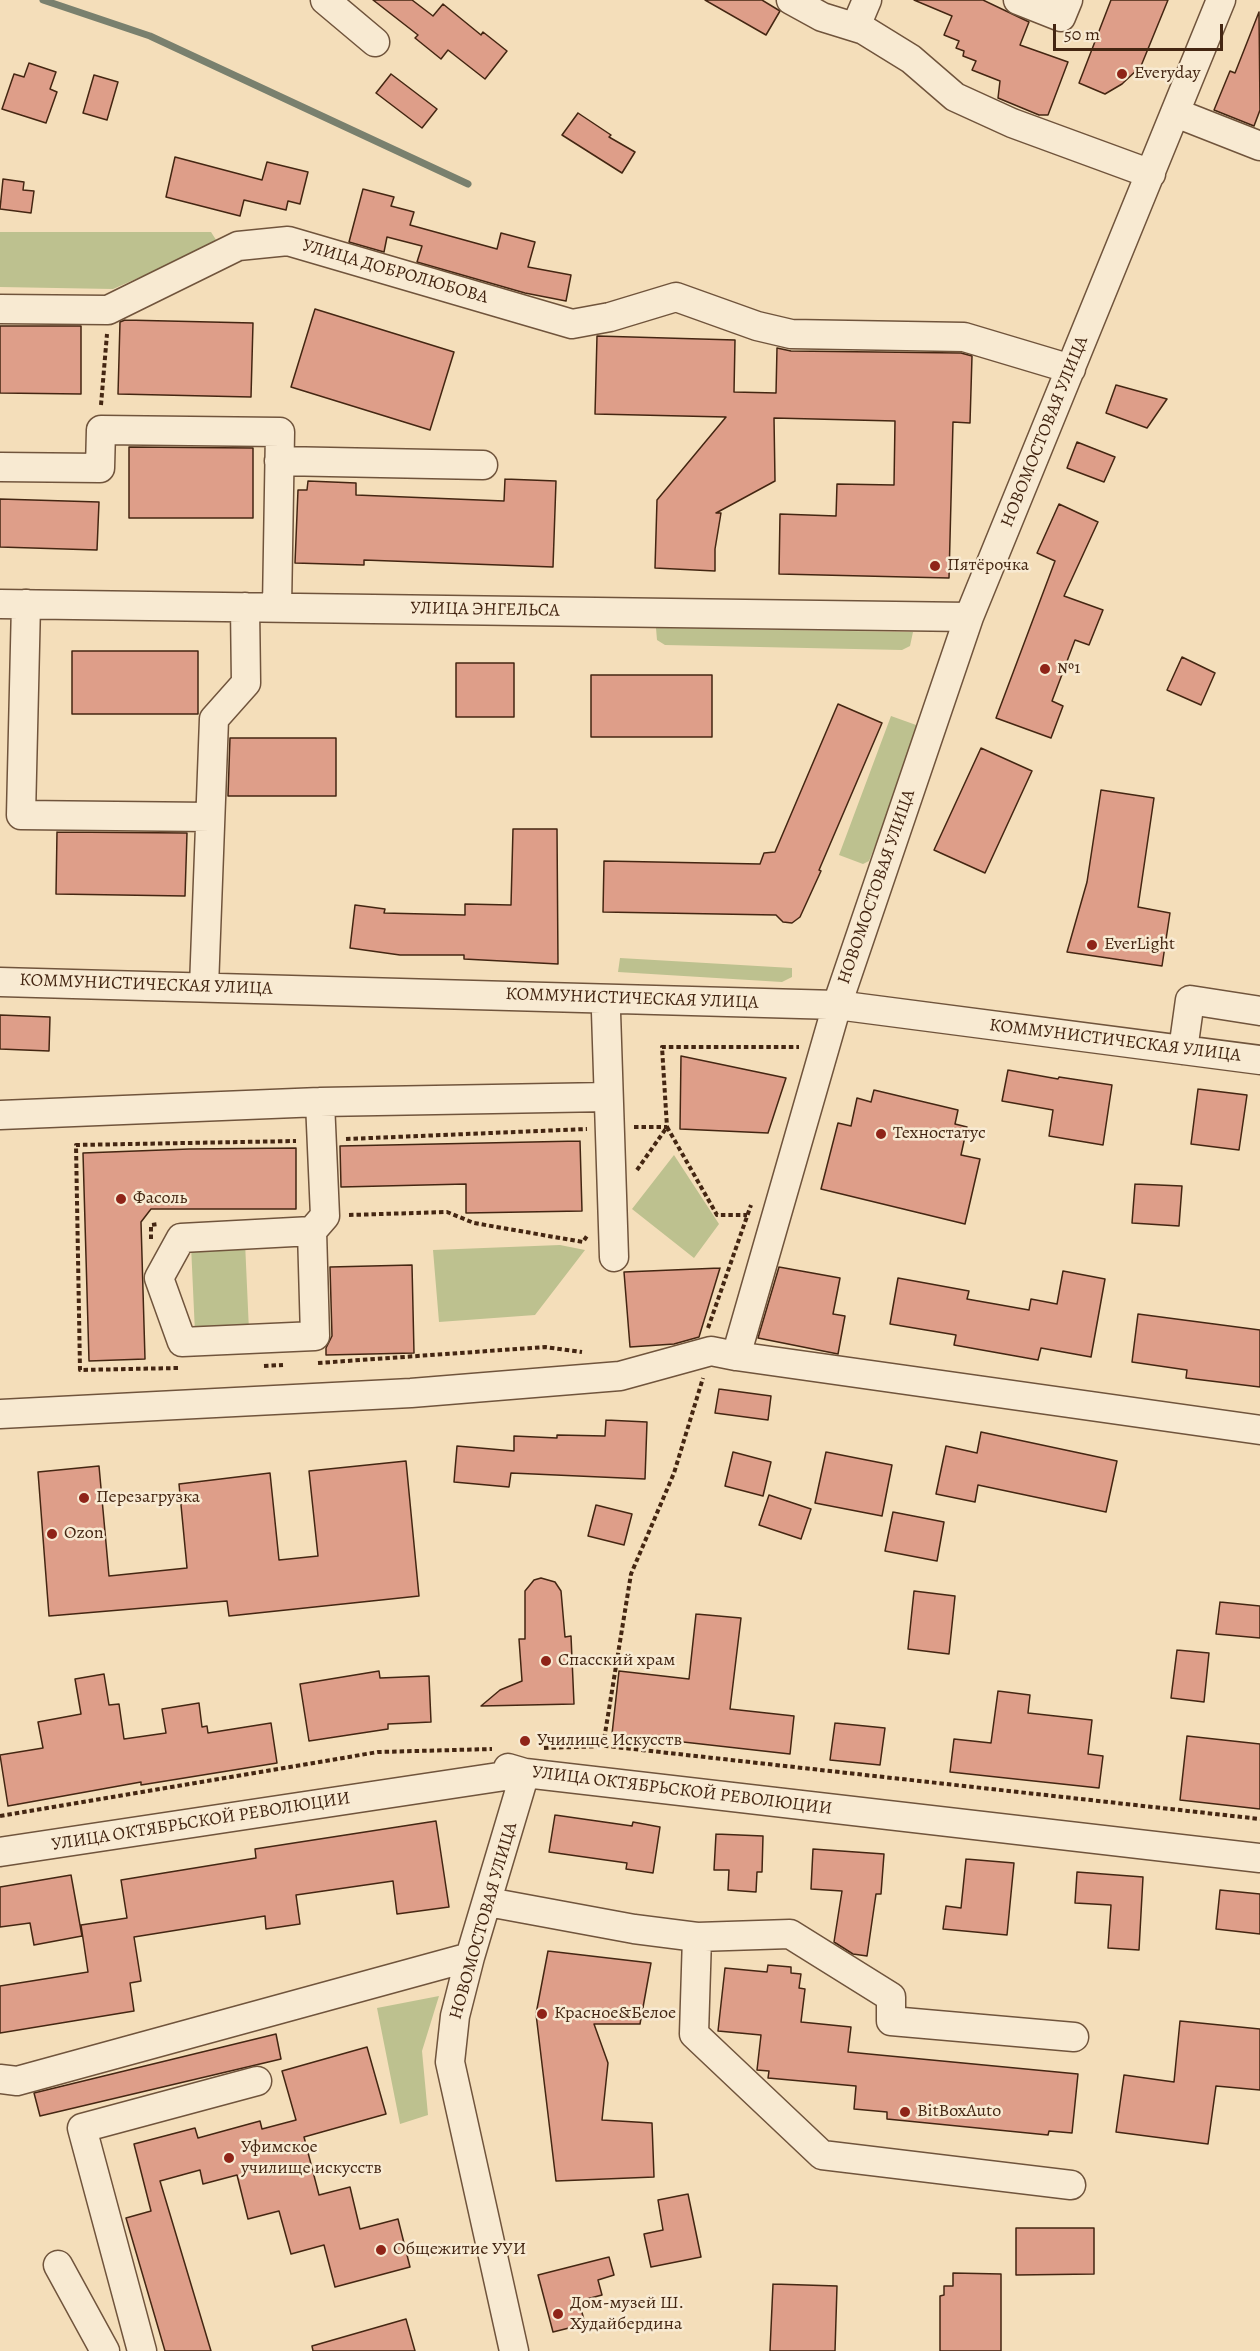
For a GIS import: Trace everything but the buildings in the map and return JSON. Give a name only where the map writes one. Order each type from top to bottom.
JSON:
[{"type":"street","points":[[325,0],[375,42]]},
{"type":"street","points":[[791,0],[822,17],[856,26],[911,59],[955,98],[1012,123],[1151,174]]},
{"type":"street","points":[[856,26],[867,0]]},
{"type":"street","points":[[1018,0],[1061,17],[1068,0]]},
{"type":"street","name":"НОВОМОСТОВАЯ УЛИЦА","points":[[724,1354],[837,1005],[969,617],[1221,0]]},
{"type":"street","points":[[1176,113],[1260,146]]},
{"type":"street","name":"УЛИЦА ДОБРОЛЮБОВА","points":[[0,309],[108,310],[238,246],[288,241],[572,324],[610,317],[676,297],[757,326],[791,334],[964,337],[1071,369]]},
{"type":"street","points":[[0,467],[100,468],[101,430],[280,432],[277,607]]},
{"type":"street","points":[[279,461],[483,465]]},
{"type":"street","points":[[13,604],[21,815],[210,817]]},
{"type":"street","name":"УЛИЦА ЭНГЕЛЬСА","points":[[13,604],[969,617]]},
{"type":"street","points":[[204,987],[214,719],[246,683],[245,607]]},
{"type":"street","name":"КОММУНИСТИЧЕСКАЯ УЛИЦА","points":[[0,982],[837,1005],[1260,1060]]},
{"type":"street","points":[[1183,1050],[1190,1000],[1260,1011]]},
{"type":"street","points":[[606,1011],[614,1257]]},
{"type":"street","points":[[0,1114],[320,1102],[608,1097]]},
{"type":"street","points":[[318,1224],[182,1238],[159,1278],[182,1342],[315,1336],[321,1140],[320,1102]]},
{"type":"street","points":[[0,1414],[411,1393],[608,1377],[724,1354],[1260,1430]]},
{"type":"street","points":[[0,1838],[488,1764],[525,1773]]},
{"type":"street","name":"НОВОМОСТОВАЯ УЛИЦА","points":[[514,2351],[450,2062],[455,2016],[470,1957],[525,1773]]},
{"type":"street","name":"УЛИЦА ОКТЯБРЬСКОЙ РЕВОЛЮЦИИ","points":[[0,1852],[525,1773],[1260,1858]]},
{"type":"street","points":[[488,1902],[634,1929],[697,1937],[790,1934],[891,1997],[891,2020],[1074,2037]]},
{"type":"street","points":[[697,1937],[694,2034],[822,2155],[1071,2185]]},
{"type":"street","points":[[0,2079],[17,2081],[470,1957]]},
{"type":"street","points":[[142,2351],[82,2127],[257,2081]]},
{"type":"street","points":[[58,2265],[105,2351]]},
{"type":"path","points":[[101,404],[108,310]]},
{"type":"path","points":[[747,1215],[717,1215],[667,1127],[662,1047],[805,1047]]},
{"type":"path","points":[[182,1368],[80,1370],[76,1145],[321,1140],[667,1127]]},
{"type":"path","points":[[318,1224],[447,1212],[474,1223],[583,1242],[667,1127]]},
{"type":"path","points":[[603,1746],[631,1574],[724,1354],[702,1347],[751,1204]]},
{"type":"path","points":[[152,1248],[151,1225],[163,1224]]},
{"type":"path","points":[[309,1363],[545,1347],[586,1353]]},
{"type":"path","points":[[262,1366],[285,1365]]},
{"type":"green space","points":[[0,232],[211,232],[218,243],[113,289],[0,287]]},
{"type":"green space","points":[[656,628],[913,632],[910,646],[902,650],[665,645],[657,640]]},
{"type":"green space","points":[[891,716],[919,726],[921,730],[869,861],[863,864],[839,855]]},
{"type":"green space","points":[[620,958],[792,968],[792,977],[782,982],[618,972]]},
{"type":"green space","points":[[674,1155],[719,1224],[694,1258],[632,1209]]},
{"type":"green space","points":[[245,1242],[249,1331],[195,1333],[191,1245]]},
{"type":"green space","points":[[560,1245],[585,1250],[535,1315],[439,1322],[433,1250]]},
{"type":"green space","points":[[439,1996],[422,2051],[428,2115],[400,2124],[377,2008]]},
{"type":"waterway","points":[[43,0],[150,36],[468,184]]},
{"type":"place","name":"Everyday","points":[[1122,74]]},
{"type":"place","name":"Пятёрочка","points":[[935,566]]},
{"type":"place","name":"№1","points":[[1045,669]]},
{"type":"place","name":"EverLight","points":[[1092,945]]},
{"type":"place","name":"Техностатус","points":[[881,1134]]},
{"type":"place","name":"Фасоль","points":[[121,1199]]},
{"type":"place","name":"Перезагрузка","points":[[84,1498]]},
{"type":"place","name":"Ozon","points":[[52,1534]]},
{"type":"place","name":"Спасский храм","points":[[546,1661]]},
{"type":"place","name":"Училище Искусств","points":[[525,1741]]},
{"type":"place","name":"Красное&Белое","points":[[542,2014]]},
{"type":"place","name":"BitBoxAuto","points":[[905,2112]]},
{"type":"place","name":"Уфимское училище искусств","points":[[229,2158]]},
{"type":"place","name":"Общежитие УУИ","points":[[381,2250]]},
{"type":"place","name":"Дом-музей Ш. Худайбердина","points":[[558,2314]]}]
